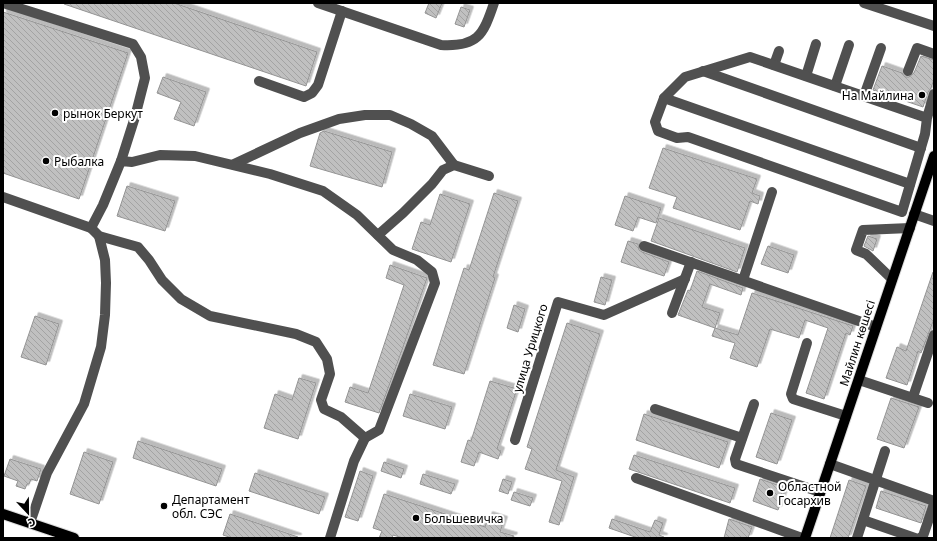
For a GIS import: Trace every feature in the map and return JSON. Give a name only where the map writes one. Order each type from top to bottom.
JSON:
[{"type":"main road","name":"Майлин көшесі","points":[[804,538],[934,156]]},
{"type":"main road","points":[[3,514],[74,538]]},
{"type":"street","points":[[3,3],[133,44],[141,57],[145,78],[135,117],[121,161],[104,205],[91,228]]},
{"type":"street","points":[[318,3],[441,45],[455,46],[468,43],[476,38],[488,20],[494,3]]},
{"type":"street","points":[[864,3],[934,26]]},
{"type":"street","points":[[259,81],[304,97],[312,93],[318,85],[342,11]]},
{"type":"street","points":[[806,76],[816,44]]},
{"type":"street","points":[[835,86],[849,45]]},
{"type":"street","points":[[864,96],[881,48]]},
{"type":"street","points":[[908,72],[916,48],[934,54]]},
{"type":"street","points":[[774,65],[779,51]]},
{"type":"street","points":[[927,118],[750,57],[685,77],[664,98],[655,122],[658,131],[677,138],[688,137],[902,212],[921,148],[929,136],[927,118],[934,94]]},
{"type":"street","points":[[703,71],[921,148]]},
{"type":"street","points":[[664,98],[910,184]]},
{"type":"street","points":[[234,164],[300,133],[339,119],[365,115],[390,116],[411,124],[432,136],[454,165],[489,176]]},
{"type":"street","points":[[121,161],[132,162],[160,155],[195,156],[234,164],[323,191],[357,215],[393,250],[417,260],[432,272],[435,283],[379,430],[365,438],[354,461],[330,538]]},
{"type":"street","points":[[378,235],[432,184],[443,170],[454,165]]},
{"type":"street","points":[[743,280],[772,192]]},
{"type":"street","points":[[3,197],[91,228],[99,236],[138,247],[149,260],[162,280],[181,299],[210,316],[296,334],[316,342],[327,359],[330,374],[321,400],[324,409],[341,416],[365,438]]},
{"type":"street","points":[[914,214],[934,221]]},
{"type":"street","points":[[892,279],[866,254],[856,250],[863,230],[910,228]]},
{"type":"street","points":[[30,523],[47,473],[84,404],[101,347],[105,315],[106,283],[105,260],[99,236]]},
{"type":"street","points":[[644,246],[876,327]]},
{"type":"street","points":[[672,313],[691,262]]},
{"type":"street","name":"улица Урицкого","points":[[515,440],[558,302],[604,315],[685,279]]},
{"type":"street","points":[[913,397],[934,335]]},
{"type":"street","points":[[807,343],[791,394],[793,399],[846,416]]},
{"type":"street","points":[[859,380],[928,402]]},
{"type":"street","points":[[754,404],[735,460],[736,464],[820,492]]},
{"type":"street","points":[[655,409],[742,438]]},
{"type":"street","points":[[857,538],[885,450]]},
{"type":"street","points":[[830,464],[934,501]]},
{"type":"street","points":[[636,478],[804,538]]},
{"type":"street","points":[[920,538],[923,536],[934,504]]},
{"type":"street","points":[[863,520],[915,538]]},
{"type":"building","points":[[64,3],[174,3],[317,52],[306,86]]},
{"type":"building","points":[[429,3],[442,3],[436,18],[425,13]]},
{"type":"building","points":[[461,7],[470,10],[464,27],[455,24]]},
{"type":"building","name":"рынок Беркут","points":[[3,12],[128,53],[79,199],[3,173]]},
{"type":"building","points":[[921,56],[934,60],[934,79],[923,107],[873,90],[882,66],[902,73],[905,77],[909,77],[914,73]]},
{"type":"building","points":[[163,77],[206,92],[194,126],[174,119],[181,102],[157,93]]},
{"type":"building","points":[[324,131],[392,152],[382,187],[310,166],[320,133]]},
{"type":"building","points":[[663,148],[757,179],[752,193],[760,196],[758,204],[750,201],[740,230],[673,208],[677,197],[649,188]]},
{"type":"building","points":[[127,186],[175,201],[165,231],[117,216]]},
{"type":"building","points":[[494,193],[518,201],[493,277],[495,278],[464,374],[433,365],[464,268],[469,270]]},
{"type":"building","points":[[440,194],[470,204],[451,262],[412,249],[421,222],[430,225]]},
{"type":"building","points":[[625,196],[661,208],[656,223],[638,217],[633,231],[615,225]]},
{"type":"building","points":[[659,218],[745,248],[737,272],[651,241]]},
{"type":"building","points":[[868,236],[877,239],[873,251],[864,246]]},
{"type":"building","points":[[628,241],[638,244],[639,250],[642,252],[669,262],[664,276],[621,262]]},
{"type":"building","points":[[768,246],[794,255],[788,273],[761,264]]},
{"type":"building","points":[[390,265],[427,278],[379,413],[345,402],[350,387],[368,393],[404,285],[386,278]]},
{"type":"building","points":[[697,271],[743,288],[741,295],[710,284],[702,307],[720,313],[715,328],[678,315],[688,290],[690,291]]},
{"type":"building","points":[[933,272],[934,319],[921,353],[918,351],[907,385],[886,378],[897,347],[906,351]]},
{"type":"building","points":[[601,277],[612,280],[605,305],[594,302]]},
{"type":"building","points":[[752,293],[853,326],[850,335],[846,333],[824,399],[806,393],[828,328],[805,320],[799,338],[770,329],[757,367],[730,358],[735,343],[712,336],[715,328],[738,335]]},
{"type":"building","points":[[514,305],[525,309],[518,332],[507,328]]},
{"type":"building","points":[[35,316],[59,324],[46,365],[21,357]]},
{"type":"building","points":[[567,323],[600,334],[556,470],[574,477],[559,525],[549,522],[562,481],[525,469],[532,449],[527,447]]},
{"type":"building","points":[[299,378],[316,383],[298,439],[264,428],[275,394],[292,400]]},
{"type":"building","points":[[490,381],[517,389],[497,449],[501,451],[498,459],[479,452],[474,466],[461,462],[468,440],[471,441]]},
{"type":"building","points":[[410,394],[452,407],[445,429],[403,416]]},
{"type":"building","points":[[891,398],[919,407],[904,448],[877,439]]},
{"type":"building","points":[[771,413],[792,420],[777,464],[756,457]]},
{"type":"building","points":[[644,414],[728,442],[719,468],[636,440]]},
{"type":"building","points":[[138,441],[222,469],[216,486],[133,458]]},
{"type":"building","points":[[84,452],[113,462],[99,504],[70,494]]},
{"type":"building","points":[[634,455],[735,488],[730,503],[629,469]]},
{"type":"building","points":[[10,459],[41,469],[37,481],[31,479],[25,489],[16,486],[18,481],[4,476]]},
{"type":"building","points":[[384,462],[404,469],[401,478],[381,471]]},
{"type":"building","points":[[360,471],[373,476],[358,521],[345,517]]},
{"type":"building","points":[[255,473],[325,497],[319,514],[249,491]]},
{"type":"building","points":[[423,474],[455,484],[451,494],[420,484]]},
{"type":"building","points":[[503,479],[512,482],[508,494],[499,491]]},
{"type":"building","name":"Областной Госархив","points":[[760,479],[786,488],[778,510],[753,501]]},
{"type":"building","points":[[849,480],[866,486],[848,538],[830,538]]},
{"type":"building","points":[[881,491],[926,506],[921,523],[876,508]]},
{"type":"building","points":[[514,492],[533,498],[530,506],[511,500]]},
{"type":"building","name":"Большевичка","points":[[384,494],[485,527],[489,515],[504,520],[500,532],[514,536],[513,538],[403,538],[393,535],[392,538],[379,538],[382,531],[373,528]]},
{"type":"building","points":[[230,514],[298,538],[232,538],[223,535]]},
{"type":"building","points":[[612,519],[650,532],[655,520],[663,523],[659,535],[664,538],[638,538],[609,528]]},
{"type":"building","points":[[729,519],[752,527],[748,538],[724,538]]},
{"type":"place","name":"На Майлина","points":[[922,95]]},
{"type":"place","name":"рынок Беркут","points":[[55,113]]},
{"type":"place","name":"Рыбалка","points":[[46,161]]},
{"type":"place","name":"Областной Госархив","points":[[770,493]]},
{"type":"place","name":"Департамент обл. СЭС","points":[[164,506]]},
{"type":"place","name":"Большевичка","points":[[416,518]]}]
